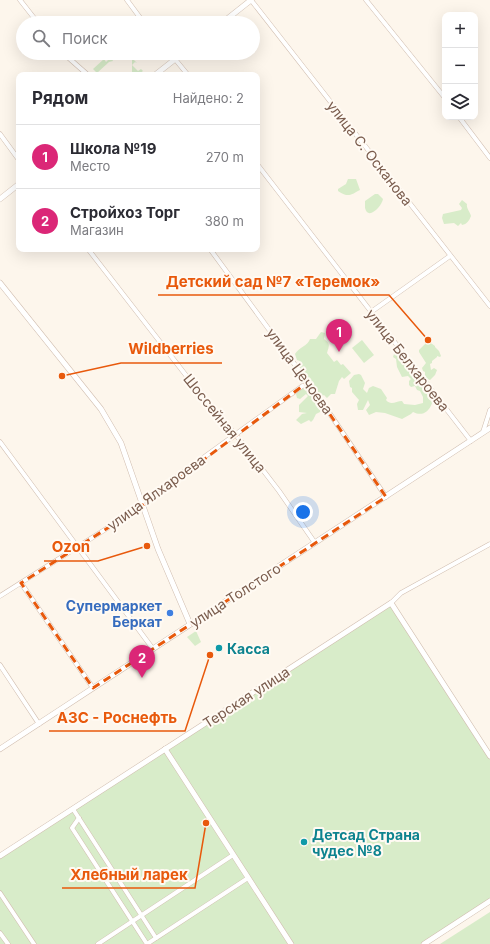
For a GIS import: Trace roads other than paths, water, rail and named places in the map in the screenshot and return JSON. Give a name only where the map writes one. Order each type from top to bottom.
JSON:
[{"type":"street","points":[[20,0],[33,16]]},
{"type":"street","points":[[127,0],[139,16]]},
{"type":"street","points":[[231,16],[251,0]]},
{"type":"street","name":"улица С. Осканова","points":[[251,0],[490,306]]},
{"type":"street","points":[[366,0],[442,94]]},
{"type":"street","points":[[71,60],[85,72]]},
{"type":"street","points":[[159,72],[175,60]]},
{"type":"street","points":[[177,60],[186,72]]},
{"type":"street","points":[[461,120],[490,158]]},
{"type":"street","points":[[0,134],[16,156]]},
{"type":"street","name":"улица Белхароева","points":[[260,168],[471,441]]},
{"type":"street","points":[[0,199],[16,186]]},
{"type":"street","name":"Шоссейная улица","points":[[90,252],[202,396],[236,435],[279,491],[315,543]]},
{"type":"street","name":"улица Цечоева","points":[[212,252],[308,382],[386,497]]},
{"type":"street","points":[[371,312],[450,256]]},
{"type":"street","points":[[0,283],[101,409],[121,442],[158,549],[190,624]]},
{"type":"street","name":"улица Ялхароева","points":[[0,596],[136,510],[142,502],[308,382]]},
{"type":"street","points":[[483,432],[490,410]]},
{"type":"street","points":[[471,441],[490,428]]},
{"type":"street","points":[[471,441],[490,428]]},
{"type":"street","name":"улица Толстого","points":[[0,749],[471,441]]},
{"type":"street","points":[[0,442],[153,649]]},
{"type":"street","points":[[490,544],[401,593],[391,603],[490,756]]},
{"type":"street","points":[[21,583],[93,688]]},
{"type":"street","name":"Терская улица","points":[[0,856],[391,603]]},
{"type":"street","points":[[0,665],[39,724]]},
{"type":"street","points":[[165,749],[291,944]]},
{"type":"street","points":[[73,809],[156,938]]},
{"type":"street","points":[[79,818],[72,828],[132,922],[148,944],[248,878]]},
{"type":"street","points":[[98,944],[233,855]]},
{"type":"street","points":[[0,893],[34,944]]},
{"type":"street","points":[[424,944],[490,901]]},
{"type":"street","points":[[0,933],[8,944]]},
{"type":"place","name":"Детский сад №7 «Теремок»","points":[[428,340]]},
{"type":"place","name":"Школа №19","points":[[339,352]]},
{"type":"place","name":"Wildberries","points":[[62,376]]},
{"type":"place","name":"Ozon","points":[[147,546]]},
{"type":"place","name":"Супермаркет Беркат","points":[[170,613]]},
{"type":"place","name":"Касса","points":[[219,648]]},
{"type":"place","name":"АЗС - Роснефть","points":[[210,655]]},
{"type":"place","name":"Стройхоз Торг","points":[[142,678]]},
{"type":"place","name":"Хлебный ларек","points":[[206,823]]},
{"type":"place","name":"Детсад Страна чудес №8","points":[[304,842]]}]
